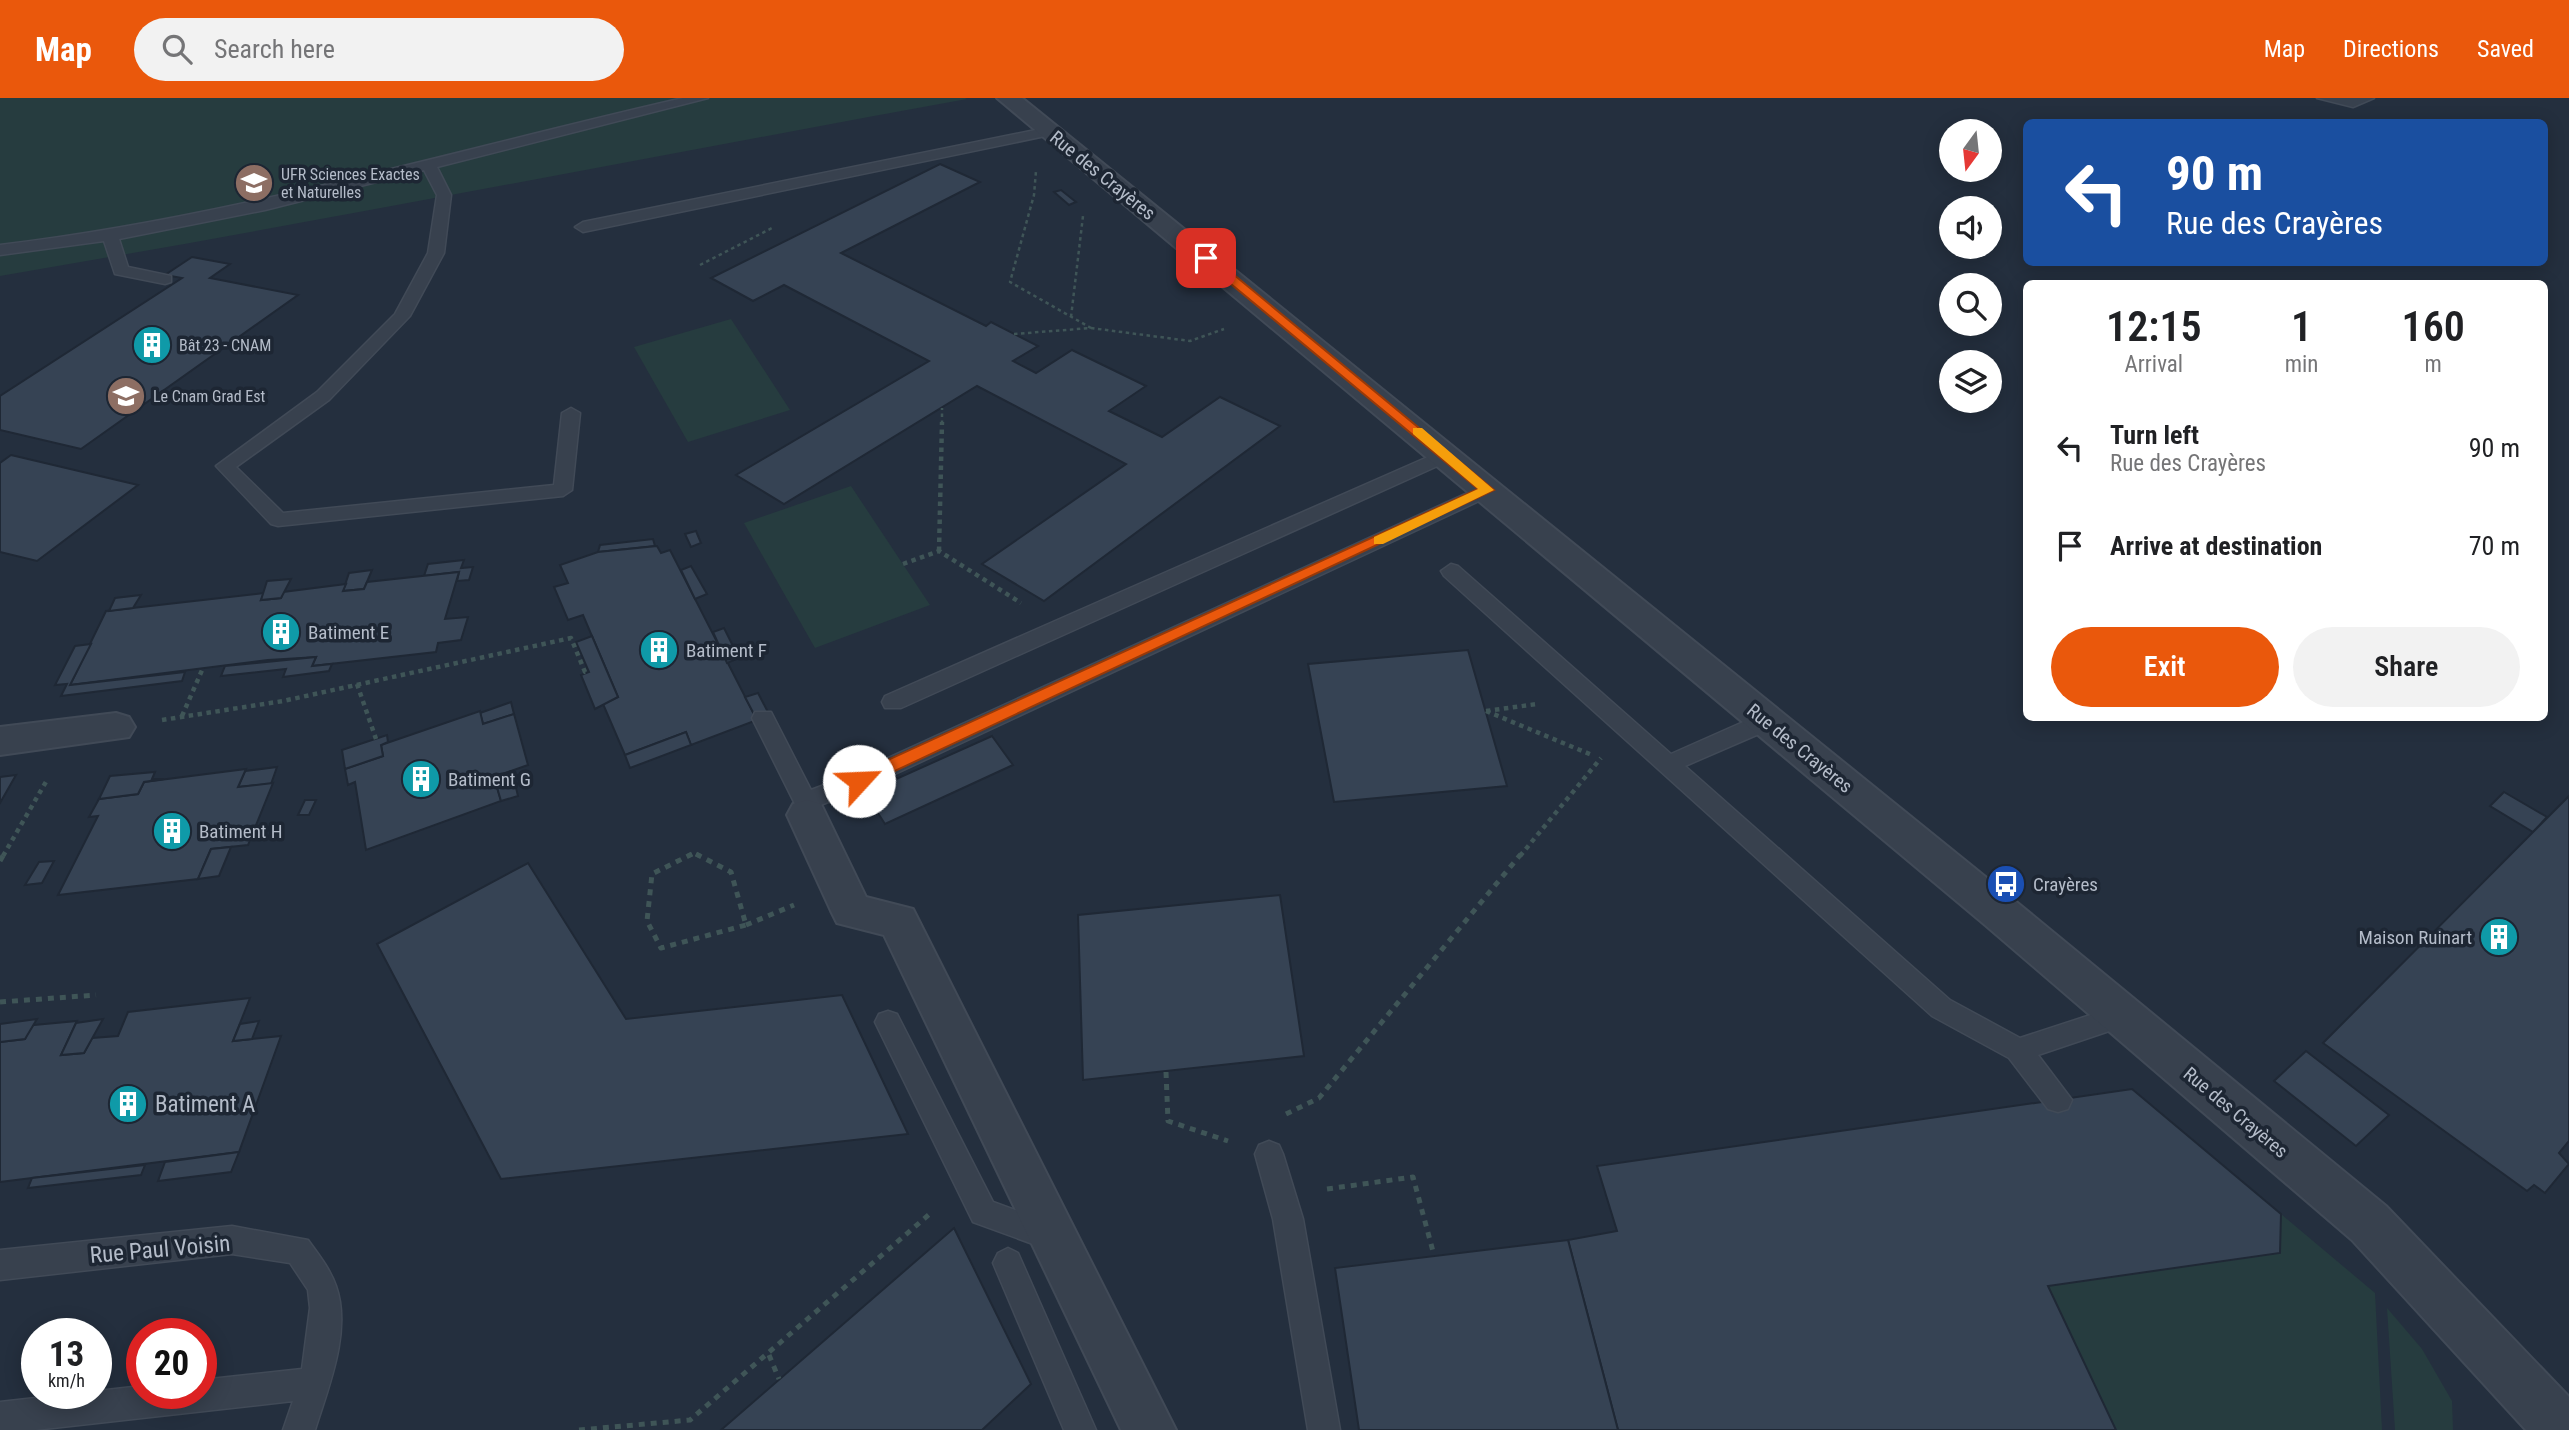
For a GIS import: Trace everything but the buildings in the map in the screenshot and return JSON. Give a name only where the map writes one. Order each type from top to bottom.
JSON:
[{"type":"street","name":"Rue des Crayères","points":[[1009,98],[1446,455],[2369,1223],[2563,1430]]},
{"type":"street","points":[[0,741],[116,727]]},
{"type":"street","points":[[807,815],[852,911],[898,921],[1149,1430]]},
{"type":"lane","points":[[664,98],[684,102]]},
{"type":"lane","points":[[0,250],[111,237],[196,222],[570,126],[701,98]]},
{"type":"lane","points":[[2324,98],[2353,103],[2367,98]]},
{"type":"lane","points":[[583,227],[1050,131]]},
{"type":"lane","points":[[428,163],[444,195],[436,253],[402,316],[323,396],[225,466],[278,520],[563,489],[571,413]]},
{"type":"lane","points":[[111,237],[121,271],[165,279]]},
{"type":"lane","points":[[893,702],[1446,455]]},
{"type":"lane","points":[[763,718],[805,802],[859,781],[1487,490]]},
{"type":"lane","points":[[1451,571],[1941,1008],[2018,1050],[2058,1100]]},
{"type":"lane","points":[[1668,765],[1709,744],[1767,721]]},
{"type":"lane","points":[[2018,1050],[2121,1016]]},
{"type":"lane","points":[[888,1022],[983,1212],[1055,1238]]},
{"type":"lane","points":[[1269,1154],[1281,1195],[1324,1430]]},
{"type":"lane","name":"Rue Paul Voisin","points":[[0,1265],[232,1240],[298,1250],[323,1290],[323,1341],[314,1383],[299,1430]]},
{"type":"lane","points":[[1008,1263],[1080,1430]]},
{"type":"lane","points":[[0,1418],[314,1383]]},
{"type":"path","points":[[1050,131],[1036,164],[1034,195],[1010,282],[1091,328]]},
{"type":"path","points":[[1071,317],[1083,216],[1140,206]]},
{"type":"path","points":[[1014,334],[1091,328],[1190,341],[1232,326]]},
{"type":"path","points":[[939,551],[942,408]]},
{"type":"path","points":[[903,564],[939,551]]},
{"type":"path","points":[[939,551],[1012,595],[1052,630]]},
{"type":"path","points":[[116,727],[283,701],[571,638],[585,671],[589,672]]},
{"type":"path","points":[[182,716],[204,668]]},
{"type":"path","points":[[357,684],[376,739]]},
{"type":"path","points":[[1486,711],[1601,758]]},
{"type":"path","points":[[1274,1120],[1319,1098],[1626,728]]},
{"type":"path","points":[[746,925],[731,872],[694,853],[652,874],[647,921],[661,948],[746,925],[840,886]]},
{"type":"path","points":[[0,1002],[96,995]]},
{"type":"path","points":[[1166,1072],[1168,1121],[1230,1142],[1241,1136]]},
{"type":"path","points":[[1281,1195],[1413,1177],[1434,1255]]},
{"type":"path","points":[[579,1430],[690,1420],[769,1355],[967,1181]]},
{"type":"path","points":[[769,1355],[779,1379]]},
{"type":"green space","name":"UFR Sciences Exactes et Naturelles","points":[[0,98],[965,98],[967,99],[0,276]]},
{"type":"green space","points":[[731,319],[790,410],[688,442],[634,347]]},
{"type":"green space","points":[[851,486],[930,605],[815,648],[744,523]]},
{"type":"green space","points":[[2281,1214],[2375,1293],[2382,1430],[2116,1430],[2048,1286],[2279,1253]]},
{"type":"green space","points":[[2387,1308],[2422,1349],[2452,1401],[2453,1430],[2395,1430]]},
{"type":"slow traffic","points":[[1378,540],[1487,490],[1417,431]]},
{"type":"place","name":"UFR Sciences Exactes et Naturelles","points":[[254,183]]},
{"type":"place","name":"Bât 23 - CNAM","points":[[152,345]]},
{"type":"place","name":"Le Cnam Grad Est","points":[[126,396]]},
{"type":"place","name":"Batiment E","points":[[281,632]]},
{"type":"place","name":"Batiment F","points":[[659,650]]},
{"type":"place","name":"Batiment G","points":[[421,779]]},
{"type":"place","name":"Batiment H","points":[[172,831]]},
{"type":"place","name":"Crayères","points":[[2006,884]]},
{"type":"place","name":"Maison Ruinart","points":[[2499,937]]},
{"type":"place","name":"Batiment A","points":[[128,1104]]},
{"type":"route","points":[[859,781],[1487,490],[1206,258]]}]
